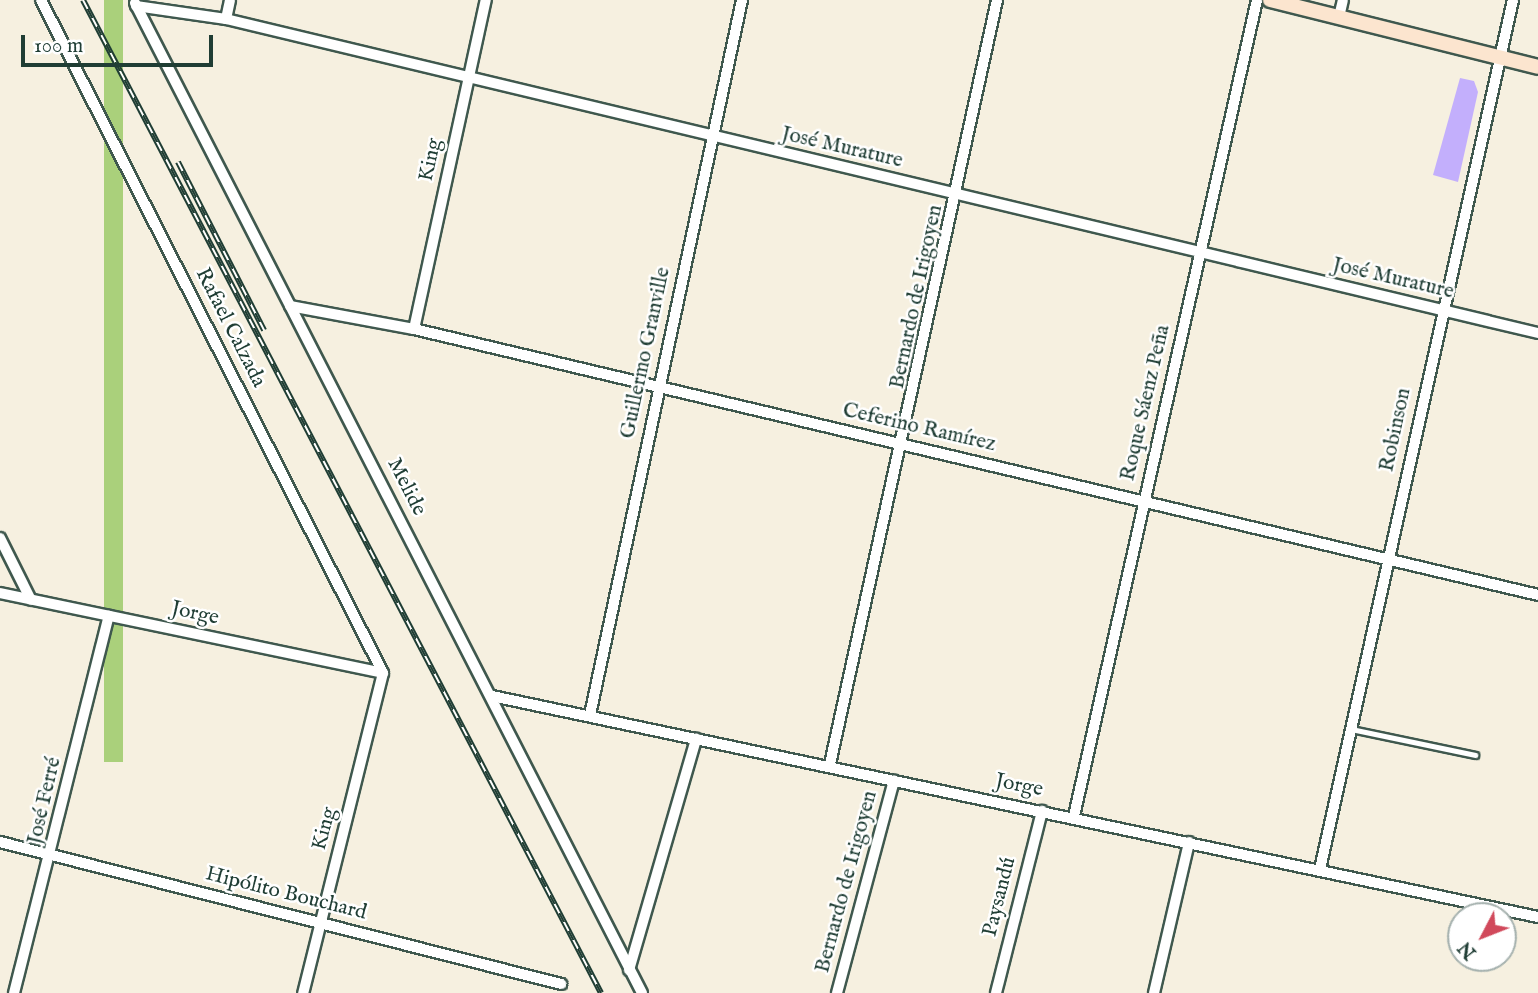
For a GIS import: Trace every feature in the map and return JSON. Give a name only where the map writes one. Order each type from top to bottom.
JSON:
[{"type":"main road","points":[[1270,0],[1538,67]]},
{"type":"street","name":"Rafael Calzada","points":[[41,0],[383,673]]},
{"type":"street","points":[[226,19],[230,0]]},
{"type":"street","name":"King","points":[[414,329],[486,0]]},
{"type":"street","name":"Guillermo Granville","points":[[590,715],[742,0]]},
{"type":"street","name":"Bernardo de Irigoyen","points":[[830,764],[905,445],[959,196],[997,0]]},
{"type":"street","name":"Roque Sáenz Peña","points":[[1074,816],[1257,0]]},
{"type":"street","points":[[1339,17],[1343,0]]},
{"type":"street","name":"Robinson","points":[[1320,869],[1513,0]]},
{"type":"street","name":"José Murature","points":[[135,3],[226,19],[1201,255],[1538,333]]},
{"type":"street","name":"Melide","points":[[135,3],[642,993]]},
{"type":"street","name":"Ceferino Ramírez","points":[[290,306],[414,329],[1143,499],[1538,595]]},
{"type":"street","points":[[0,538],[31,600]]},
{"type":"street","name":"Jorge","points":[[0,593],[383,673]]},
{"type":"street","name":"José Ferré","points":[[14,993],[52,855],[109,616]]},
{"type":"street","name":"King","points":[[303,993],[383,673]]},
{"type":"street","name":"Jorge","points":[[492,696],[830,764],[894,780],[1538,916]]},
{"type":"street","points":[[629,970],[696,739]]},
{"type":"street","name":"Bernardo de Irigoyen","points":[[837,993],[894,780]]},
{"type":"street","name":"Paysandú","points":[[996,993],[1042,810]]},
{"type":"street","name":"Hipólito Bouchard","points":[[0,842],[561,984]]},
{"type":"street","points":[[1154,993],[1189,842]]},
{"type":"lane","points":[[1351,729],[1475,755]]},
{"type":"green space","points":[[104,0],[123,0],[123,762],[104,762]]},
{"type":"building","points":[[1460,78],[1474,81],[1478,92],[1458,182],[1433,175]]},
{"type":"railway","points":[[83,0],[601,993]]},
{"type":"railway","points":[[178,162],[264,330]]}]
